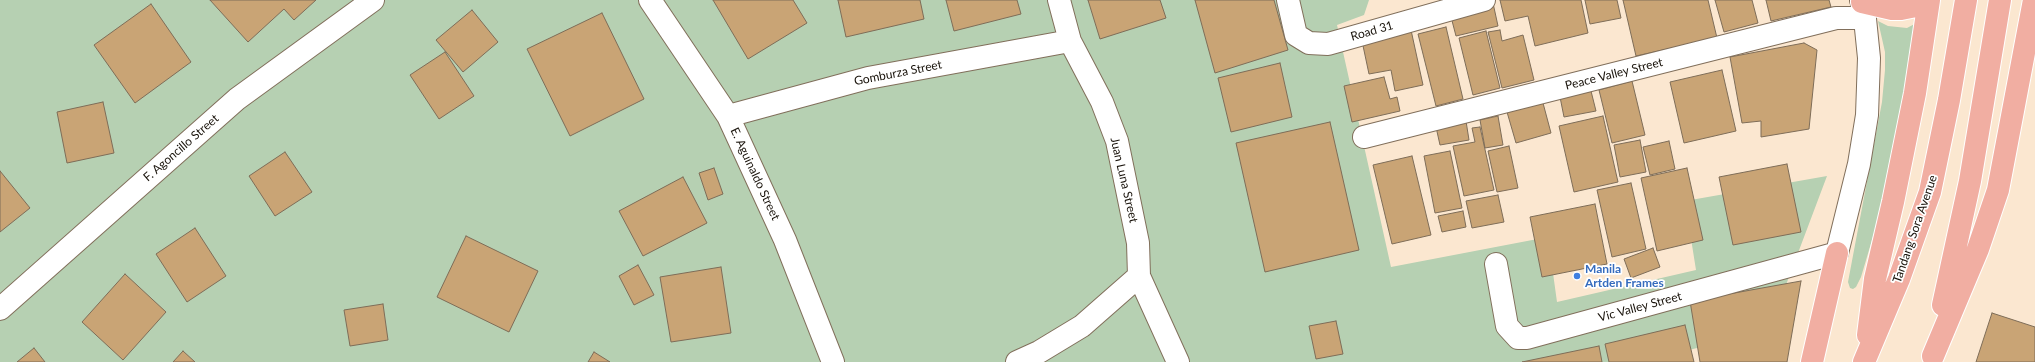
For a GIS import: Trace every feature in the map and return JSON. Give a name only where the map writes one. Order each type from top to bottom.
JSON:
[{"type":"main road","points":[[1863,7],[1902,9],[1916,6],[1923,0]]},
{"type":"main road","points":[[1864,362],[1874,279],[1893,202],[1913,101],[1929,0]]},
{"type":"main road","points":[[1932,359],[1970,181],[2000,0]]},
{"type":"main road","points":[[1932,359],[1978,249],[1998,190],[2034,0]]},
{"type":"main road","name":"Tandang Sora Avenue","points":[[1864,362],[1899,279],[1930,192],[1949,100],[1964,10]]},
{"type":"main road","points":[[1812,362],[1837,253]]},
{"type":"street","name":"F. Agoncillo Street","points":[[0,309],[237,99],[373,0]]},
{"type":"street","name":"E. Aguinaldo Street","points":[[650,0],[728,116],[785,240],[833,362]]},
{"type":"street","name":"Juan Luna Street","points":[[1059,0],[1070,40],[1102,102],[1117,140],[1138,243],[1138,276],[1178,362]]},
{"type":"street","name":"Road 31","points":[[1288,0],[1296,35],[1309,43],[1328,44],[1484,0]]},
{"type":"street","name":"Peace Valley Street","points":[[1364,137],[1836,18],[1863,7]]},
{"type":"street","points":[[1837,253],[1865,133],[1869,74],[1863,7]]},
{"type":"street","name":"Gomburza Street","points":[[728,116],[868,78],[1070,40]]},
{"type":"street","name":"Vic Valley Street","points":[[1496,264],[1507,326],[1518,338],[1527,338],[1837,253]]},
{"type":"street","points":[[1017,362],[1039,352],[1082,326],[1138,276]]},
{"type":"green space","points":[[0,0],[1369,0],[1364,15],[1337,25],[1391,267],[1548,237],[1557,302],[1696,270],[1685,201],[1827,176],[1769,330],[1641,362],[0,362]]},
{"type":"green space","points":[[1922,20],[1880,213],[1861,277],[1856,287],[1853,289],[1850,288],[1848,282],[1882,102],[1885,70],[1885,52],[1878,21],[1888,26],[1907,28]]},
{"type":"building","points":[[210,0],[316,0],[294,20],[284,9],[248,42]]},
{"type":"building","points":[[713,0],[793,0],[807,23],[748,59]]},
{"type":"building","points":[[838,0],[920,0],[924,19],[846,37]]},
{"type":"building","points":[[946,0],[1017,0],[1021,14],[954,31]]},
{"type":"building","points":[[1088,0],[1160,0],[1166,18],[1100,39]]},
{"type":"building","points":[[1195,0],[1274,0],[1288,50],[1215,73]]},
{"type":"building","points":[[1500,0],[1581,0],[1588,33],[1535,46],[1528,16],[1505,21]]},
{"type":"building","points":[[1585,0],[1617,0],[1621,18],[1590,24]]},
{"type":"building","points":[[1623,0],[1708,0],[1717,38],[1636,56]]},
{"type":"building","points":[[1715,0],[1752,0],[1758,23],[1724,32]]},
{"type":"building","points":[[1766,0],[1829,0],[1831,7],[1771,21]]},
{"type":"building","points":[[1493,3],[1498,26],[1456,36],[1450,13]]},
{"type":"building","points":[[151,4],[191,62],[135,103],[94,45]]},
{"type":"building","points":[[472,10],[498,42],[463,72],[436,40]]},
{"type":"building","points":[[602,13],[644,99],[570,136],[527,49]]},
{"type":"building","points":[[1446,27],[1463,99],[1436,106],[1418,34]]},
{"type":"building","points":[[1411,30],[1423,85],[1395,91],[1391,70],[1369,74],[1362,41]]},
{"type":"building","points":[[1500,30],[1502,41],[1523,35],[1534,80],[1502,88],[1488,32]]},
{"type":"building","points":[[1486,31],[1500,88],[1473,95],[1459,38]]},
{"type":"building","points":[[1804,43],[1817,50],[1809,129],[1761,137],[1761,121],[1742,123],[1730,57]]},
{"type":"building","points":[[445,52],[474,96],[439,119],[410,75]]},
{"type":"building","points":[[1280,63],[1292,117],[1231,132],[1218,78]]},
{"type":"building","points":[[1722,70],[1736,131],[1684,143],[1670,82]]},
{"type":"building","points":[[1384,77],[1390,99],[1397,97],[1400,111],[1352,122],[1344,86]]},
{"type":"building","points":[[1632,81],[1645,135],[1612,143],[1599,90]]},
{"type":"building","points":[[1591,91],[1596,111],[1564,117],[1560,97]]},
{"type":"building","points":[[103,102],[114,153],[67,163],[57,112]]},
{"type":"building","points":[[1543,103],[1551,133],[1516,143],[1507,112]]},
{"type":"building","points":[[1498,116],[1503,145],[1485,148],[1480,120]]},
{"type":"building","points":[[1603,116],[1618,182],[1574,192],[1559,126]]},
{"type":"building","points":[[1466,121],[1469,140],[1440,145],[1436,127]]},
{"type":"building","points":[[1330,122],[1359,250],[1265,272],[1236,143]]},
{"type":"building","points":[[1480,127],[1494,190],[1464,196],[1453,146],[1475,142],[1472,128]]},
{"type":"building","points":[[1640,140],[1646,172],[1620,177],[1614,145]]},
{"type":"building","points":[[1669,141],[1675,169],[1650,175],[1643,147]]},
{"type":"building","points":[[1509,146],[1518,188],[1497,192],[1488,151]]},
{"type":"building","points":[[1450,151],[1462,208],[1435,213],[1424,156]]},
{"type":"building","points":[[285,152],[312,192],[275,216],[249,176]]},
{"type":"building","points":[[1412,156],[1431,235],[1392,244],[1373,165]]},
{"type":"building","points":[[1787,164],[1801,232],[1733,245],[1719,177]]},
{"type":"building","points":[[714,168],[723,194],[708,200],[699,173]]},
{"type":"building","points":[[1687,168],[1703,240],[1657,251],[1641,178]]},
{"type":"building","points":[[0,171],[30,208],[0,232]]},
{"type":"building","points":[[683,177],[707,223],[643,256],[619,211]]},
{"type":"building","points":[[1631,183],[1646,249],[1612,257],[1597,190]]},
{"type":"building","points":[[1498,195],[1504,222],[1472,228],[1466,201]]},
{"type":"building","points":[[1595,204],[1607,264],[1542,277],[1530,217]]},
{"type":"building","points":[[1463,211],[1466,227],[1442,232],[1438,216]]},
{"type":"building","points":[[195,228],[226,276],[187,302],[156,254]]},
{"type":"building","points":[[466,236],[538,271],[509,332],[437,297]]},
{"type":"building","points":[[1653,248],[1660,267],[1631,278],[1624,259]]},
{"type":"building","points":[[638,265],[654,295],[634,305],[619,276]]},
{"type":"building","points":[[721,267],[731,333],[671,342],[660,277]]},
{"type":"building","points":[[125,274],[166,312],[123,360],[82,322]]},
{"type":"building","points":[[1801,281],[1787,362],[1700,362],[1690,301]]},
{"type":"building","points":[[383,304],[388,340],[350,346],[344,310]]},
{"type":"building","points":[[1992,313],[2035,327],[2035,362],[1976,362]]},
{"type":"building","points":[[1336,321],[1343,354],[1316,359],[1309,326]]},
{"type":"building","points":[[1685,325],[1694,362],[1609,362],[1605,344]]},
{"type":"building","points":[[1599,346],[1602,362],[1522,362]]},
{"type":"building","points":[[34,348],[45,362],[17,362]]},
{"type":"building","points":[[183,351],[195,362],[173,362]]},
{"type":"building","points":[[594,352],[610,362],[588,362]]},
{"type":"place","name":"Manila Artden Frames","points":[[1577,276]]}]
